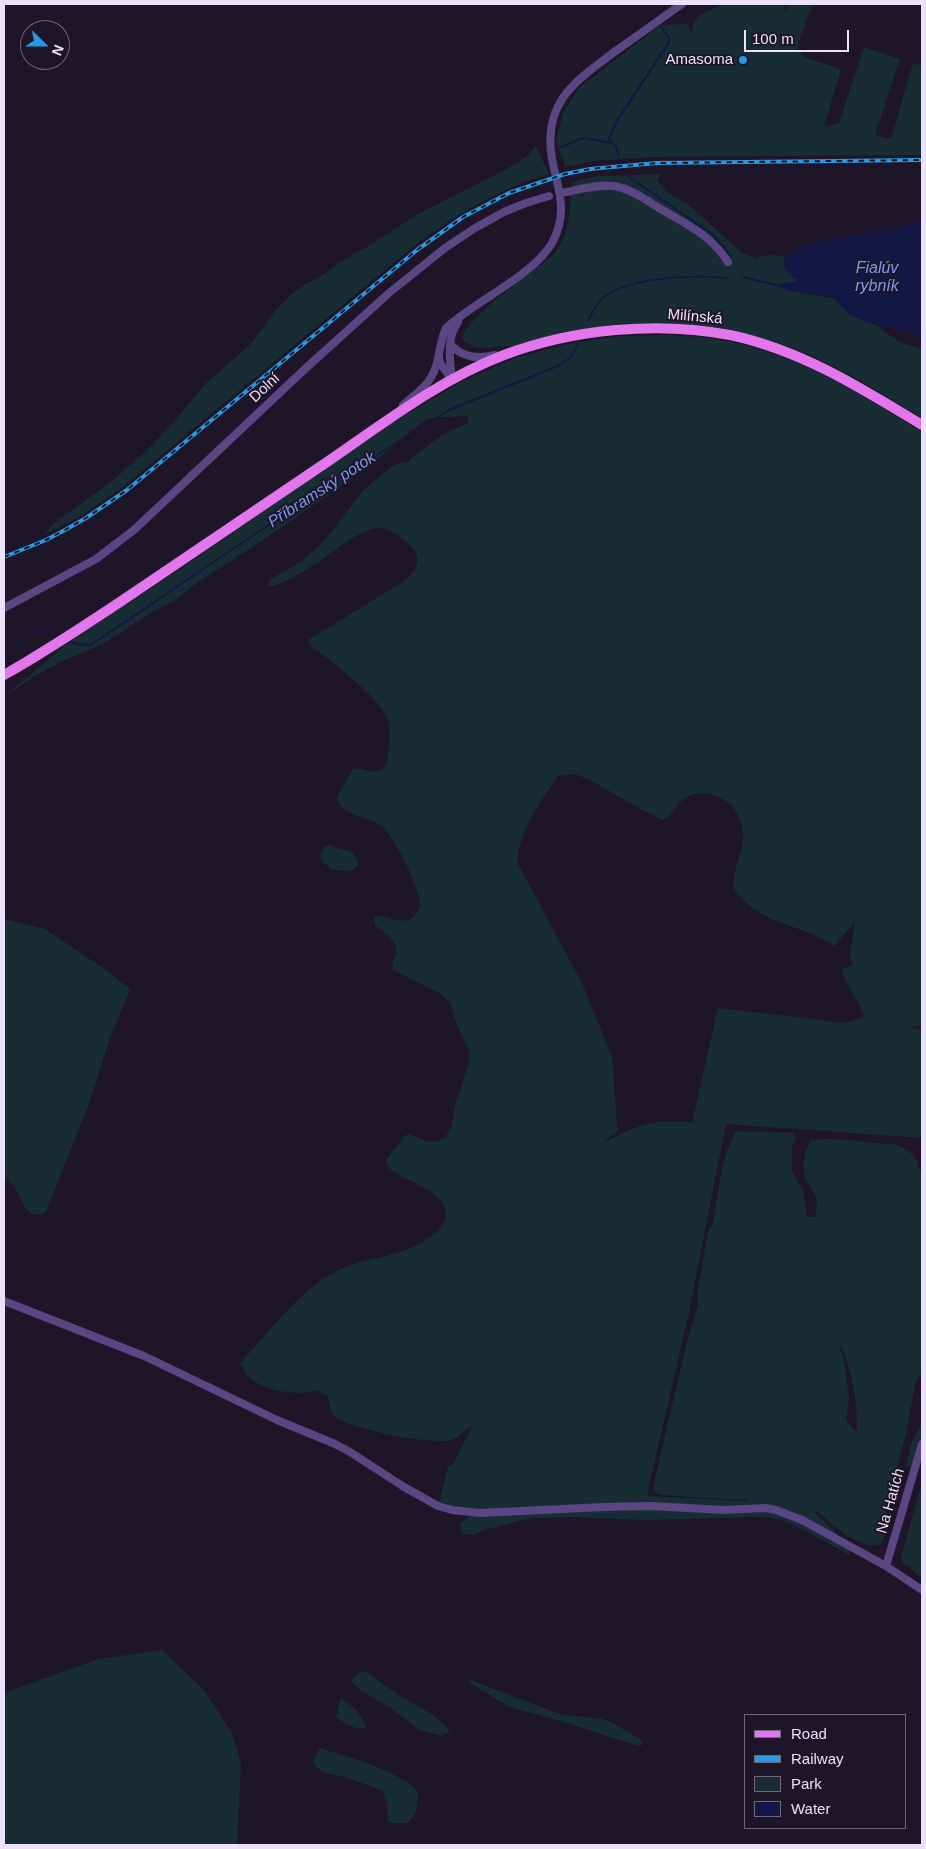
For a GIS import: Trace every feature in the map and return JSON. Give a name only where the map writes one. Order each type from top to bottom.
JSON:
[{"type":"main road","name":"Milínská","points":[[4,675],[62,640],[160,576],[427,394],[500,356],[550,341],[620,330],[671,329],[729,335],[780,350],[812,362],[853,383],[922,425]]},
{"type":"street","points":[[386,422],[430,380],[436,368],[446,328],[528,269],[547,250],[556,234],[562,205],[550,143],[551,126],[559,103],[585,74],[677,5]]},
{"type":"street","points":[[560,191],[605,186],[630,190],[693,227],[708,238],[728,262]]},
{"type":"street","name":"Dolní","points":[[4,608],[96,559],[134,530],[306,368],[389,293],[444,248],[474,228],[504,212],[549,196]]},
{"type":"street","points":[[452,380],[450,344],[454,328],[464,314]]},
{"type":"street","points":[[450,344],[459,352],[476,358],[516,351]]},
{"type":"street","points":[[439,352],[440,363],[452,380]]},
{"type":"street","points":[[4,1301],[144,1356],[277,1420],[336,1444],[438,1506],[452,1510],[480,1513],[651,1506],[724,1510],[765,1508],[788,1513],[802,1520],[886,1566],[922,1590]]},
{"type":"street","name":"Na Hatích","points":[[886,1566],[922,1444]]},
{"type":"green space","points":[[726,4],[784,4],[786,13],[788,4],[812,4],[797,48],[806,58],[841,69],[824,127],[839,123],[864,47],[900,59],[875,135],[891,139],[913,63],[922,66],[922,155],[649,157],[594,161],[565,167],[556,140],[563,113],[579,88],[660,25],[687,24],[694,36],[692,29],[694,23],[701,15]]},
{"type":"green space","points":[[536,146],[549,174],[512,187],[478,204],[414,246],[124,486],[84,514],[44,535],[54,523],[111,482],[147,450],[173,423],[206,383],[249,346],[275,311],[291,295],[418,214],[505,170],[526,157]]},
{"type":"green space","points":[[660,174],[657,180],[668,193],[689,205],[741,252],[757,259],[767,255],[784,257],[784,265],[787,270],[798,280],[791,283],[791,291],[836,300],[849,314],[874,324],[901,343],[922,349],[922,418],[856,378],[815,357],[782,344],[730,329],[671,323],[619,324],[565,332],[515,346],[476,348],[465,342],[462,337],[477,317],[502,294],[552,256],[558,248],[566,231],[570,212],[572,182],[598,176]]},
{"type":"green space","points":[[671,335],[700,337],[754,347],[829,377],[922,432],[922,1026],[914,1026],[912,1028],[922,1029],[922,1138],[726,1124],[688,1316],[648,1496],[745,1501],[752,1495],[740,1500],[660,1495],[655,1492],[653,1487],[688,1338],[698,1305],[697,1297],[708,1231],[713,1222],[723,1163],[735,1131],[794,1133],[796,1137],[792,1148],[792,1171],[803,1191],[807,1217],[815,1217],[817,1205],[816,1197],[807,1181],[803,1164],[805,1152],[811,1141],[840,1139],[894,1144],[904,1148],[913,1155],[922,1172],[922,1374],[916,1381],[906,1433],[887,1504],[886,1531],[881,1544],[872,1545],[854,1540],[816,1510],[814,1512],[851,1547],[849,1555],[780,1519],[759,1517],[645,1520],[571,1517],[537,1518],[481,1531],[474,1535],[461,1533],[460,1524],[472,1514],[438,1506],[448,1467],[453,1464],[473,1425],[454,1439],[441,1441],[392,1435],[358,1427],[336,1417],[329,1405],[328,1396],[318,1390],[292,1393],[274,1390],[249,1377],[240,1363],[300,1298],[327,1276],[352,1264],[410,1249],[440,1229],[445,1220],[446,1215],[440,1199],[424,1187],[390,1169],[387,1165],[387,1159],[404,1136],[409,1134],[428,1142],[438,1141],[445,1137],[451,1129],[455,1106],[469,1063],[469,1052],[455,1020],[450,1002],[439,993],[393,970],[396,954],[395,945],[390,937],[375,925],[374,919],[376,916],[406,920],[414,916],[418,911],[420,904],[419,896],[405,861],[392,839],[380,825],[343,808],[337,797],[353,769],[357,768],[376,772],[386,764],[390,739],[387,718],[372,697],[309,644],[308,640],[403,582],[416,567],[417,556],[411,546],[395,534],[382,528],[374,528],[348,540],[295,576],[270,587],[268,585],[271,579],[294,566],[317,548],[363,490],[396,464],[408,462],[444,434],[468,423],[468,416],[428,418],[361,472],[194,585],[175,600],[149,614],[103,644],[36,675],[4,697],[65,645],[179,570],[388,426],[457,384],[518,357],[568,344],[620,336]],"holes":[[[575,774],[592,781],[663,820],[670,815],[682,800],[691,795],[712,795],[729,803],[739,817],[743,836],[733,888],[746,902],[758,912],[817,936],[834,946],[855,922],[850,955],[853,965],[842,969],[846,982],[864,1016],[846,1023],[718,1008],[692,1123],[666,1122],[645,1125],[602,1143],[619,1130],[617,1125],[612,1057],[582,983],[517,862],[526,828],[558,776]],[[838,1340],[847,1362],[853,1385],[857,1433],[846,1420],[849,1399],[845,1365]]]},
{"type":"green space","points":[[330,845],[354,854],[358,865],[352,871],[332,870],[321,860],[322,850]]},
{"type":"green space","points":[[4,919],[45,929],[109,972],[130,989],[110,1038],[87,1109],[46,1212],[37,1214],[31,1213],[26,1209],[15,1188],[4,1178]]},
{"type":"green space","points":[[922,1422],[922,1462],[906,1467],[911,1444]]},
{"type":"green space","points":[[922,1483],[922,1578],[902,1562],[901,1557]]},
{"type":"green space","points":[[162,1650],[204,1690],[232,1733],[241,1763],[237,1845],[4,1845],[4,1693],[98,1659]]},
{"type":"green space","points":[[365,1671],[400,1696],[434,1716],[450,1732],[441,1736],[419,1730],[389,1707],[361,1691],[352,1682],[356,1675]]},
{"type":"green space","points":[[471,1680],[562,1715],[599,1718],[609,1721],[640,1739],[643,1743],[641,1746],[635,1745],[510,1707],[469,1682]]},
{"type":"green space","points":[[341,1698],[356,1710],[366,1728],[350,1726],[336,1717]]},
{"type":"green space","points":[[320,1748],[358,1760],[395,1775],[406,1782],[417,1790],[417,1808],[414,1816],[408,1823],[391,1823],[388,1821],[387,1804],[382,1790],[344,1777],[325,1773],[315,1766],[313,1762]]},
{"type":"water","name":"Fialúv rybník","points":[[922,219],[922,336],[866,322],[849,314],[836,300],[831,298],[791,291],[777,286],[778,284],[791,283],[798,280],[788,273],[784,263],[789,255],[799,249],[831,239],[893,229]]},
{"type":"waterway","points":[[645,4],[655,18]]},
{"type":"waterway","points":[[660,25],[669,38],[669,42],[617,121],[609,139],[616,146],[621,169],[626,175],[712,234],[731,256]]},
{"type":"waterway","points":[[555,150],[583,138],[612,143]]},
{"type":"waterway","name":"Příbramský potok","points":[[588,320],[601,300],[612,292],[627,286],[680,277],[728,278]]},
{"type":"waterway","name":"Příbramský potok","points":[[743,277],[779,286]]},
{"type":"waterway","name":"Příbramský potok","points":[[71,642],[81,645],[92,644],[319,491],[449,410],[558,366],[571,357],[578,345]]},
{"type":"waterway","name":"Příbramský potok","points":[[4,651],[41,630],[56,634]]},
{"type":"railway","points":[[4,557],[65,530],[127,490],[417,250],[463,217],[509,193],[565,174],[590,169],[657,163],[922,160]]},
{"type":"place","name":"Amasoma","points":[[743,60]]}]
